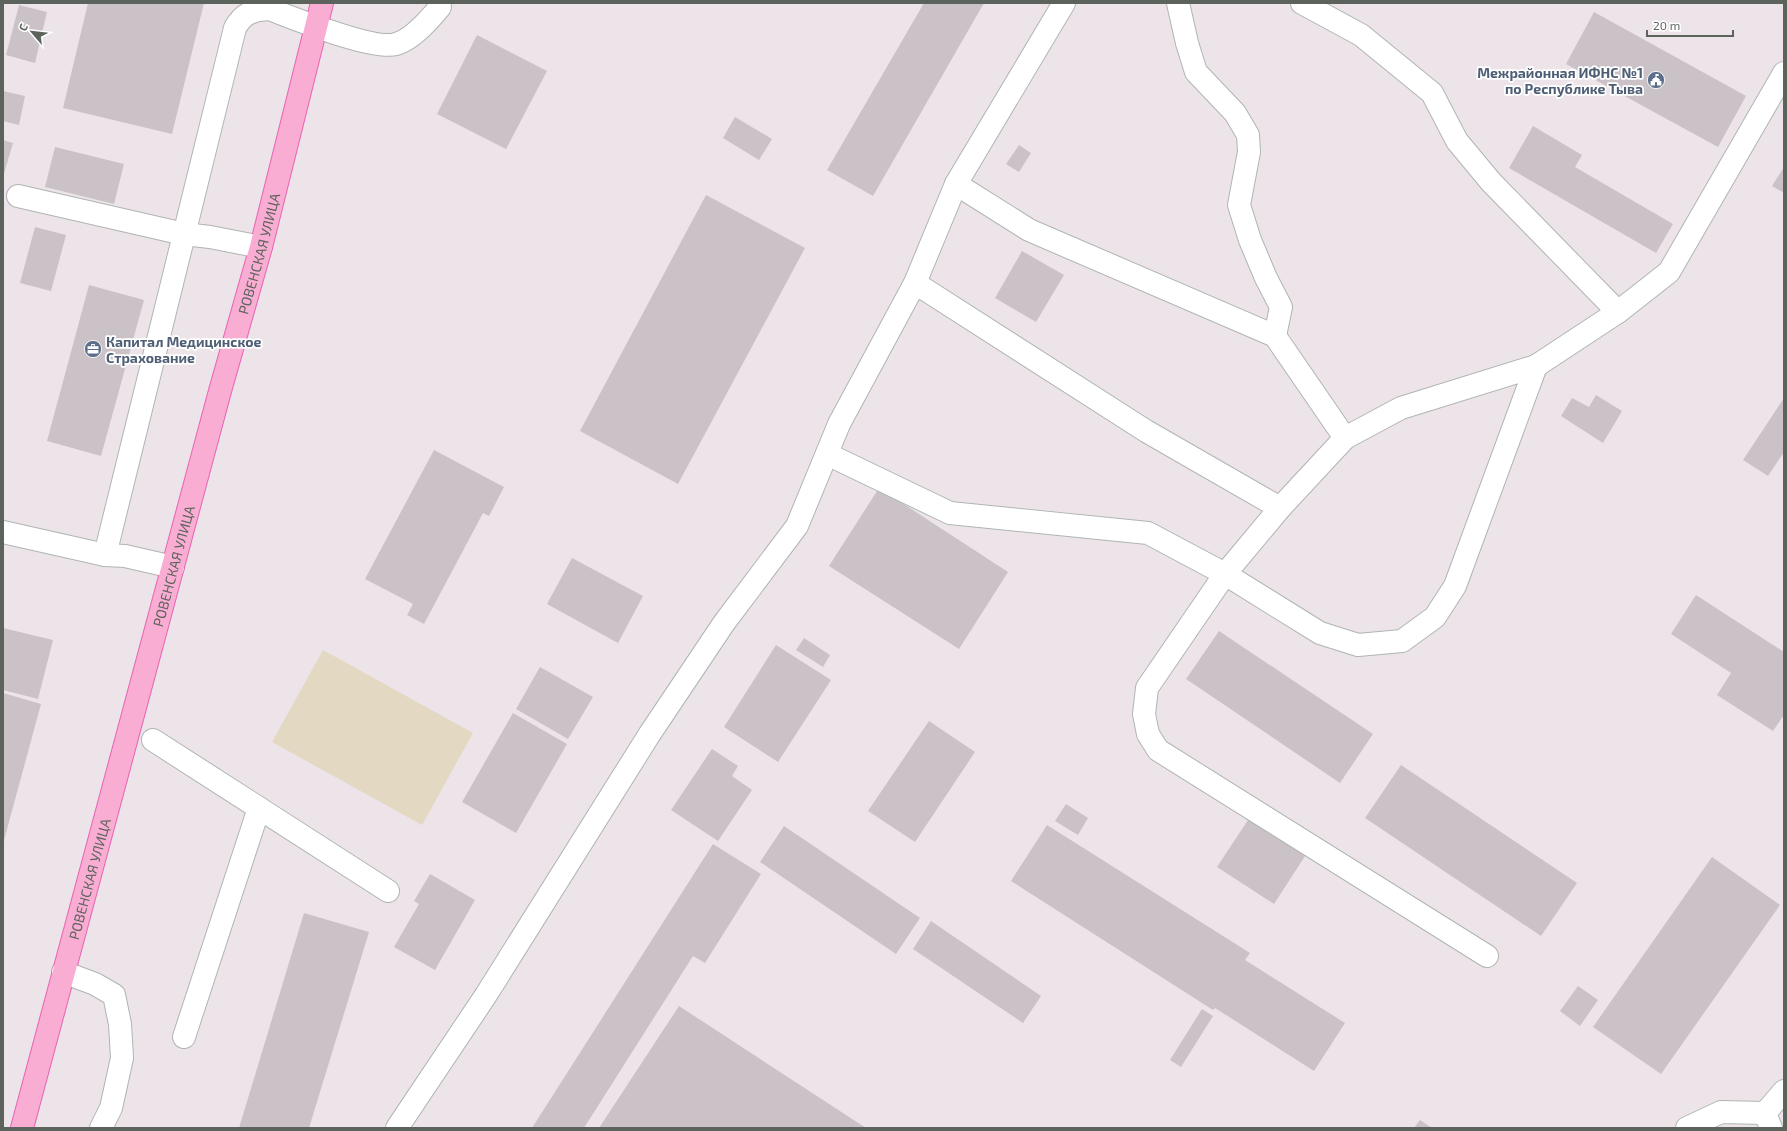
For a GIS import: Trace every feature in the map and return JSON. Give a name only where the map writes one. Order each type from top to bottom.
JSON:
[{"type":"main road","name":"РОВЕНСКАЯ УЛИЦА","points":[[22,1128],[220,391],[261,248],[322,3]]},
{"type":"lane","points":[[397,1128],[486,995],[649,735],[724,624],[797,526],[839,424],[915,283],[956,184],[1064,3]]},
{"type":"lane","points":[[1178,3],[1196,72],[1235,112],[1248,135],[1249,152],[1239,205],[1250,240],[1266,278],[1281,307],[1275,336]]},
{"type":"lane","points":[[1302,3],[1361,35],[1432,93],[1457,141],[1490,182],[1618,312]]},
{"type":"lane","points":[[105,555],[235,28],[239,20],[246,13],[255,10],[270,9],[316,26],[376,44],[396,44],[419,30],[440,7]]},
{"type":"lane","points":[[1487,956],[1158,750],[1148,734],[1144,714],[1147,688],[1225,574],[1280,508],[1345,438],[1401,408],[1536,366],[1618,312],[1669,272],[1784,73]]},
{"type":"lane","points":[[956,184],[1029,230],[1275,336],[1345,438]]},
{"type":"lane","points":[[18,196],[184,234],[210,237],[261,248]]},
{"type":"lane","points":[[915,283],[1146,431],[1280,508]]},
{"type":"lane","points":[[827,454],[950,513],[1148,533],[1225,574],[1320,633],[1358,645],[1402,641],[1435,617],[1455,586],[1536,366]]},
{"type":"lane","points":[[3,532],[105,555],[125,556],[173,567]]},
{"type":"lane","points":[[153,740],[388,891]]},
{"type":"lane","points":[[184,1036],[259,808]]},
{"type":"lane","points":[[63,972],[94,984],[114,995],[120,1024],[122,1058],[111,1108],[101,1128]]},
{"type":"lane","points":[[1687,1128],[1721,1112],[1768,1120],[1784,1091]]},
{"type":"lane","points":[[111,1108],[120,1128]]},
{"type":"shaded area","points":[[323,650],[473,733],[422,825],[272,742]]},
{"type":"building","points":[[88,3],[204,3],[172,134],[63,108]]},
{"type":"building","points":[[924,3],[984,3],[873,196],[827,170]]},
{"type":"building","points":[[19,5],[47,12],[35,63],[6,55]]},
{"type":"building","name":"Межрайонная ИФНС №1 по Республике Тыва","points":[[1594,12],[1746,96],[1718,147],[1566,64]]},
{"type":"building","points":[[477,35],[547,71],[506,149],[437,114]]},
{"type":"building","points":[[3,91],[25,96],[19,125],[3,121]]},
{"type":"building","points":[[735,117],[772,139],[759,160],[723,138]]},
{"type":"building","points":[[1533,126],[1582,155],[1575,167],[1673,224],[1656,253],[1509,168]]},
{"type":"building","points":[[3,140],[13,143],[3,177]]},
{"type":"building","points":[[1019,145],[1031,153],[1019,172],[1006,164]]},
{"type":"building","points":[[55,147],[124,164],[114,204],[45,187]]},
{"type":"building","points":[[1784,167],[1784,193],[1772,186]]},
{"type":"building","points":[[706,195],[805,248],[678,484],[580,431]]},
{"type":"building","points":[[35,227],[66,235],[51,291],[20,283]]},
{"type":"building","points":[[1022,251],[1064,275],[1036,322],[995,298]]},
{"type":"building","points":[[89,285],[144,300],[101,456],[47,441]]},
{"type":"building","points":[[1596,395],[1622,411],[1603,443],[1561,416],[1572,398],[1589,407]]},
{"type":"building","points":[[1784,398],[1784,452],[1768,476],[1743,460]]},
{"type":"building","points":[[434,450],[504,487],[489,516],[483,513],[424,624],[407,615],[413,604],[365,579]]},
{"type":"building","points":[[879,488],[1008,572],[959,649],[829,566]]},
{"type":"building","points":[[572,558],[643,596],[618,643],[547,604]]},
{"type":"building","points":[[1696,595],[1784,652],[1784,715],[1773,731],[1717,695],[1731,673],[1671,634]]},
{"type":"building","points":[[3,628],[53,640],[38,699],[3,690]]},
{"type":"building","points":[[1219,631],[1373,734],[1340,783],[1186,679]]},
{"type":"building","points":[[804,638],[830,655],[823,667],[796,650]]},
{"type":"building","points":[[776,645],[831,680],[778,762],[724,727]]},
{"type":"building","points":[[540,667],[593,697],[568,739],[516,709]]},
{"type":"building","points":[[3,693],[41,704],[3,844]]},
{"type":"building","points":[[513,713],[567,744],[516,833],[462,802]]},
{"type":"building","points":[[929,721],[975,752],[915,842],[868,811]]},
{"type":"building","points":[[712,749],[738,766],[732,776],[752,790],[718,841],[671,810]]},
{"type":"building","points":[[1401,765],[1577,883],[1541,936],[1365,818]]},
{"type":"building","points":[[1066,804],[1088,818],[1078,835],[1055,821]]},
{"type":"building","points":[[1250,817],[1307,853],[1274,904],[1217,867]]},
{"type":"building","points":[[1047,825],[1250,953],[1245,960],[1345,1023],[1314,1071],[1215,1008],[1213,1010],[1011,881]]},
{"type":"building","points":[[784,826],[920,918],[896,954],[760,862]]},
{"type":"building","points":[[713,844],[761,874],[705,963],[693,956],[584,1128],[532,1128]]},
{"type":"building","points":[[1712,857],[1780,905],[1661,1074],[1593,1027]]},
{"type":"building","points":[[430,874],[475,900],[435,970],[394,947],[419,904],[414,901]]},
{"type":"building","points":[[304,913],[369,932],[309,1128],[239,1128]]},
{"type":"building","points":[[931,921],[1041,996],[1023,1023],[913,949]]},
{"type":"building","points":[[1578,986],[1598,1000],[1580,1026],[1560,1011]]},
{"type":"building","points":[[679,1006],[866,1128],[599,1128]]},
{"type":"building","points":[[1202,1009],[1213,1016],[1181,1067],[1170,1060]]},
{"type":"building","points":[[1420,1120],[1432,1128],[1414,1128]]},
{"type":"place","name":"Межрайонная ИФНС №1 по Республике Тыва","points":[[1656,80]]},
{"type":"place","name":"Капитал Медицинское Страхование","points":[[93,349]]}]
